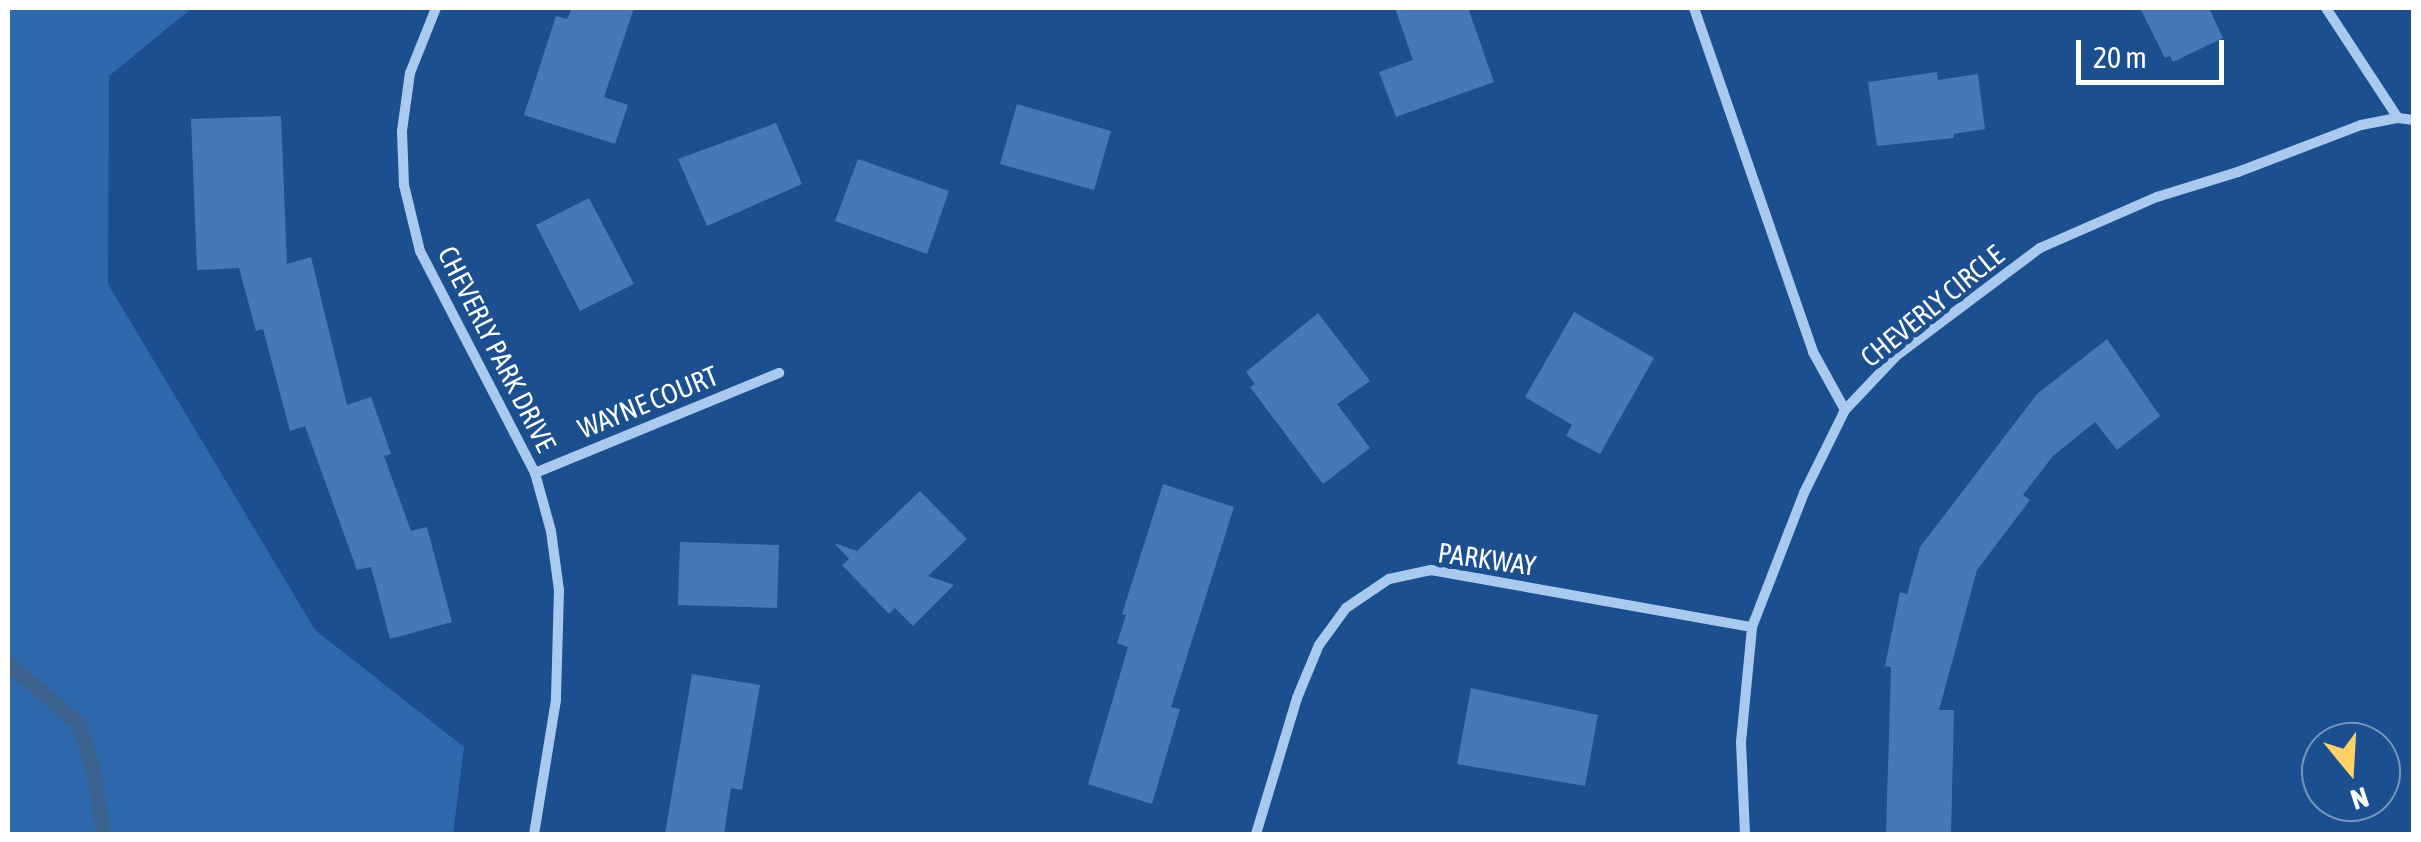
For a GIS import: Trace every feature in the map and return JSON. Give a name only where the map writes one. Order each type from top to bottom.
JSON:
[{"type":"street","name":"CHEVERLY PARK DRIVE","points":[[436,8],[410,73],[402,131],[404,185],[420,251],[535,472],[551,531],[561,640],[551,735],[534,834]]},
{"type":"street","points":[[1694,8],[1813,352],[1845,410]]},
{"type":"street","points":[[2326,8],[2398,118]]},
{"type":"street","name":"CHEVERLY CIRCLE","points":[[1745,834],[1741,742],[1752,627],[1784,540],[1845,410],[1896,356],[2040,248],[2156,197],[2238,172],[2360,126],[2398,118],[2414,120]]},
{"type":"street","name":"WAYNE COURT","points":[[535,472],[779,374]]},
{"type":"street","name":"PARKWAY","points":[[1256,834],[1297,698],[1320,645],[1346,608],[1389,579],[1431,570],[1752,627]]},
{"type":"shaded area","points":[[8,8],[192,8],[109,76],[108,284],[315,630],[464,747],[453,834],[8,834]]},
{"type":"building","points":[[572,8],[634,8],[604,97],[628,105],[615,144],[524,115],[556,16],[567,19]]},
{"type":"building","points":[[1395,8],[1468,8],[1494,82],[1396,117],[1379,72],[1413,60]]},
{"type":"building","points":[[2140,8],[2209,8],[2223,38],[2173,62],[2170,56],[2165,58]]},
{"type":"building","points":[[1937,72],[1938,80],[1978,74],[1985,129],[1954,134],[1954,138],[1877,146],[1868,82]]},
{"type":"building","points":[[1017,104],[1111,131],[1094,190],[1000,164]]},
{"type":"building","points":[[281,116],[287,264],[311,257],[347,405],[371,397],[391,454],[384,456],[411,531],[427,527],[452,622],[390,639],[371,567],[357,570],[305,426],[290,431],[263,329],[256,331],[239,268],[197,270],[191,119]]},
{"type":"building","points":[[776,123],[802,184],[707,226],[678,159]]},
{"type":"building","points":[[858,159],[949,191],[927,254],[835,221]]},
{"type":"building","points":[[589,198],[634,284],[580,311],[536,225]]},
{"type":"building","points":[[1574,312],[1654,358],[1600,454],[1566,436],[1572,425],[1525,397]]},
{"type":"building","points":[[1318,313],[1370,381],[1337,404],[1370,448],[1323,484],[1250,387],[1255,384],[1246,372]]},
{"type":"building","points":[[2107,339],[2160,416],[2117,450],[2095,422],[2053,456],[2023,495],[2030,500],[1977,570],[1939,710],[1954,710],[1951,834],[1886,834],[1891,667],[1885,666],[1900,592],[1907,594],[1920,547],[2037,394]]},
{"type":"building","points":[[1163,484],[1234,507],[1171,707],[1180,709],[1152,804],[1088,784],[1128,647],[1117,643],[1126,615],[1122,614]]},
{"type":"building","points":[[920,491],[967,539],[928,576],[954,585],[913,626],[895,608],[889,614],[842,565],[849,559],[834,543],[857,551]]},
{"type":"building","points":[[680,542],[779,545],[777,608],[678,605]]},
{"type":"building","points":[[692,674],[760,685],[742,790],[731,788],[724,834],[665,834]]},
{"type":"building","points":[[1471,688],[1598,715],[1585,786],[1457,764]]},
{"type":"waterway","points":[[8,663],[78,723],[93,769],[103,834]]}]
